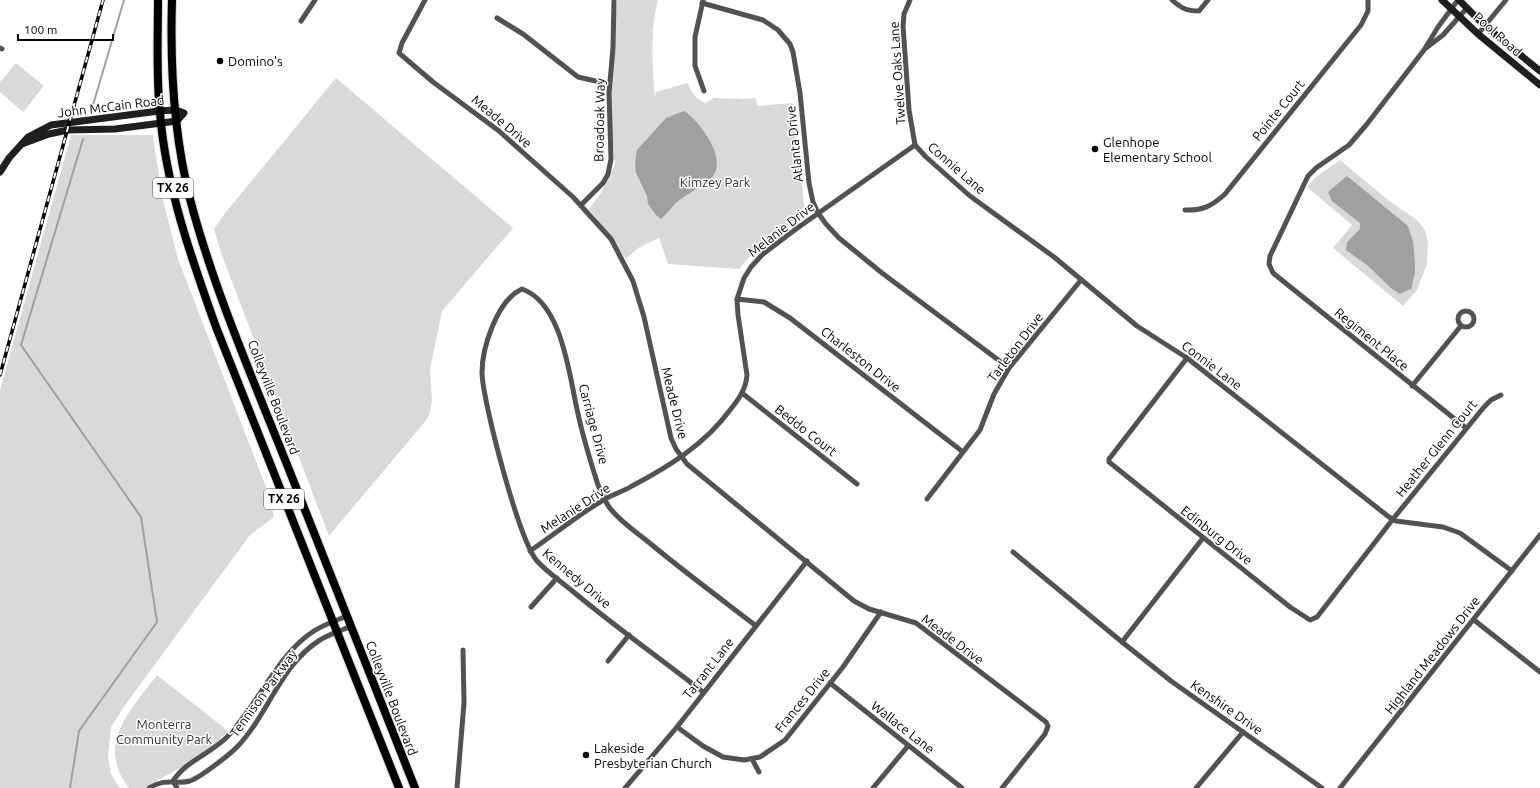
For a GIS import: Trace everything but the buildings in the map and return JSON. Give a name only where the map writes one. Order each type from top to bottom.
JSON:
[{"type":"main road","name":"Colleyville Boulevard","points":[[158,0],[161,122],[168,166],[187,245],[216,327],[399,788]]},
{"type":"main road","name":"Colleyville Boulevard","points":[[172,0],[171,49],[177,121],[190,197],[197,222],[220,292],[415,788]]},
{"type":"main road","name":"Pool Road","points":[[1442,0],[1478,34],[1540,85]]},
{"type":"main road","name":"Pool Road","points":[[1458,0],[1485,26],[1540,71]]},
{"type":"main road","name":"John McCain Road","points":[[0,172],[8,158],[28,137],[51,125],[176,110]]},
{"type":"main road","name":"John McCain Road","points":[[22,144],[49,134],[68,130],[115,129],[177,121]]},
{"type":"main road","points":[[249,409],[263,403]]},
{"type":"street","points":[[301,21],[315,0]]},
{"type":"street","name":"Meade Drive","points":[[425,0],[402,43],[400,53],[404,58],[499,131],[581,205],[611,240],[633,281],[644,318],[671,438],[681,457],[687,464],[854,601],[869,609],[916,623],[1046,722],[1048,730],[1002,788]]},
{"type":"street","name":"Broadoak Way","points":[[581,205],[603,183],[608,174],[611,159],[609,84],[613,48],[614,0]]},
{"type":"street","name":"Twelve Oaks Lane","points":[[910,0],[904,14],[903,26],[909,110],[915,145]]},
{"type":"street","points":[[1172,0],[1184,10],[1194,11],[1199,11],[1208,0]]},
{"type":"street","name":"Pointe Court","points":[[1185,210],[1198,210],[1208,207],[1225,194],[1361,24],[1368,11],[1368,0]]},
{"type":"street","points":[[1424,50],[1451,8],[1458,0]]},
{"type":"street","points":[[1478,34],[1506,0]]},
{"type":"street","points":[[703,2],[695,37],[695,66],[704,91]]},
{"type":"street","name":"Atlanta Drive","points":[[703,2],[763,20],[778,30],[790,44],[793,52],[800,92],[809,183],[818,214],[839,238],[882,273],[1009,368]]},
{"type":"street","points":[[1424,50],[1443,35],[1467,8]]},
{"type":"street","points":[[497,18],[523,34],[578,77],[609,84]]},
{"type":"street","name":"Regiment Place","points":[[1424,50],[1349,145],[1316,168],[1308,176],[1270,256],[1269,264],[1273,273],[1466,428]]},
{"type":"street","name":"Melanie Drive","points":[[530,551],[605,499],[633,486],[681,457],[700,443],[721,422],[742,393],[746,384],[747,375],[737,299],[744,278],[751,267],[764,254],[915,145]]},
{"type":"street","name":"Connie Lane","points":[[915,145],[926,157],[970,196],[1054,257],[1137,326],[1187,358],[1362,497],[1393,519],[1403,522],[1448,528],[1460,532],[1512,571]]},
{"type":"street","name":"Tarleton Drive","points":[[927,499],[980,430],[994,394],[1009,368],[1081,280]]},
{"type":"street","name":"Carriage Drive","points":[[486,345],[492,325],[509,300],[518,291],[522,289],[525,290],[548,311],[559,332],[577,411],[599,486],[609,507],[626,524],[756,625]]},
{"type":"street","name":"Charleston Drive","points":[[737,299],[764,302],[790,318],[963,452]]},
{"type":"street","points":[[1412,386],[1460,327]]},
{"type":"street","name":"Kennedy Drive","points":[[486,345],[482,375],[490,416],[523,536],[530,551],[537,561],[557,578],[628,635],[703,692]]},
{"type":"street","name":"Edinburg Drive","points":[[1187,358],[1109,459],[1109,462],[1290,607],[1305,618],[1314,620]]},
{"type":"street","name":"Beddo Court","points":[[742,393],[857,484]]},
{"type":"street","name":"Heather Glenn Court","points":[[1314,620],[1466,428],[1491,400],[1501,395]]},
{"type":"street","name":"Highland Meadows Drive","points":[[1340,788],[1540,535]]},
{"type":"street","points":[[1122,642],[1203,538]]},
{"type":"street","name":"Kenshire Drive","points":[[1013,552],[1171,681],[1322,788]]},
{"type":"street","name":"Tarrant Lane","points":[[625,788],[676,727],[807,561]]},
{"type":"street","points":[[530,607],[557,578]]},
{"type":"street","name":"Frances Drive","points":[[676,727],[714,753],[735,760],[752,759],[765,754],[785,740],[830,683],[881,612]]},
{"type":"street","name":"Tennison Parkway","points":[[173,780],[181,769],[206,755],[226,738],[239,724],[284,659],[302,640],[312,632],[347,616]]},
{"type":"street","points":[[1474,620],[1540,672]]},
{"type":"street","name":"Tennison Parkway","points":[[150,788],[163,782],[173,780],[190,781],[237,748],[259,720],[290,670],[311,647],[321,639],[351,626]]},
{"type":"street","points":[[608,661],[628,635]]},
{"type":"street","points":[[457,788],[464,703],[463,650]]},
{"type":"street","name":"Wallace Lane","points":[[830,683],[962,788]]},
{"type":"street","points":[[267,685],[276,691]]},
{"type":"street","points":[[1196,788],[1243,732]]},
{"type":"street","points":[[873,788],[908,746]]},
{"type":"street","points":[[752,759],[759,772]]},
{"type":"street","points":[[173,780],[177,788]]},
{"type":"green space","name":"Kimzey Park","points":[[617,0],[658,0],[655,12],[653,36],[655,98],[656,92],[688,83],[694,95],[705,103],[714,98],[756,98],[757,106],[793,103],[805,213],[755,251],[739,269],[668,264],[659,238],[638,248],[626,259],[589,209],[601,193],[615,164],[610,110]]},
{"type":"green space","points":[[16,63],[44,86],[23,112],[0,92],[0,82]]},
{"type":"green space","points":[[336,78],[513,228],[442,311],[430,369],[432,401],[427,419],[329,536],[221,253],[214,229],[226,212]]},
{"type":"green space","points":[[71,135],[153,135],[162,196],[178,259],[269,495],[274,517],[250,535],[125,705],[111,727],[108,755],[111,774],[120,788],[0,788],[0,390]]},
{"type":"green space","points":[[1340,160],[1388,200],[1417,220],[1425,230],[1428,243],[1427,264],[1417,290],[1403,306],[1333,248],[1352,225],[1307,187],[1316,177]]},
{"type":"green space","name":"Monterra Community Park","points":[[157,675],[228,731],[205,754],[144,788],[129,788],[119,772],[115,757],[116,742],[120,728],[137,701]]},
{"type":"shaded area","points":[[684,111],[697,123],[710,140],[717,160],[716,168],[710,179],[678,201],[661,219],[648,204],[647,196],[636,173],[635,163],[637,150],[666,118]]},
{"type":"shaded area","points":[[1347,176],[1408,226],[1413,241],[1415,263],[1415,272],[1411,290],[1410,289],[1400,294],[1391,288],[1367,265],[1346,250],[1347,242],[1360,229],[1360,223],[1332,201],[1328,192]]},
{"type":"waterway","points":[[93,105],[124,0]]},
{"type":"waterway","points":[[70,788],[79,731],[157,622],[141,517],[21,345],[83,139]]},
{"type":"railway","points":[[0,375],[103,0]]},
{"type":"place","name":"Domino's","points":[[220,61]]},
{"type":"place","name":"Glenhope Elementary School","points":[[1095,149]]},
{"type":"place","name":"Lakeside Presbyterian Church","points":[[586,755]]}]
